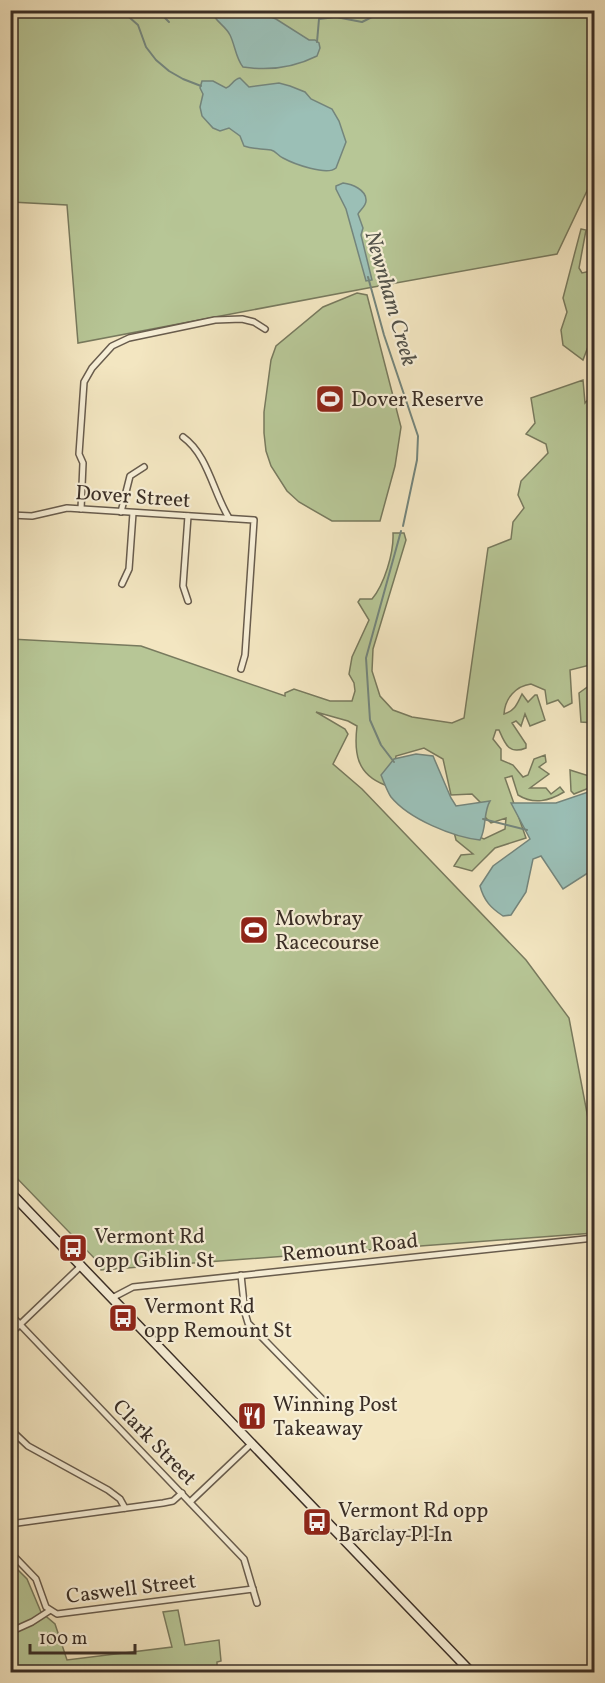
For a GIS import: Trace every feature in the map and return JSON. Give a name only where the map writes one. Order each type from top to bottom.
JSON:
[{"type":"street","points":[[81,509],[83,463],[79,454],[84,382],[92,368],[112,346],[129,338],[215,321],[242,319],[254,321],[265,329]]},
{"type":"street","points":[[183,437],[202,458],[212,486],[229,518]]},
{"type":"street","points":[[10,525],[12,456]]},
{"type":"street","points":[[121,512],[130,476],[144,467]]},
{"type":"street","name":"Dover Street","points":[[11,515],[32,516],[67,508],[254,520],[245,655],[241,669]]},
{"type":"street","points":[[122,584],[129,569],[133,513]]},
{"type":"street","points":[[188,516],[183,586],[188,601]]},
{"type":"street","points":[[10,1192],[471,1672]]},
{"type":"street","name":"Remount Road","points":[[112,1298],[133,1287],[594,1238]]},
{"type":"street","points":[[10,1334],[82,1265]]},
{"type":"street","points":[[241,1275],[248,1323],[323,1400]]},
{"type":"street","name":"Clark Street","points":[[10,1314],[244,1559],[257,1604]]},
{"type":"street","points":[[10,1429],[28,1446],[113,1493],[125,1508]]},
{"type":"street","points":[[190,1502],[251,1444]]},
{"type":"street","points":[[10,1524],[169,1502],[182,1493]]},
{"type":"street","points":[[340,1536],[355,1533],[437,1533]]},
{"type":"street","name":"Caswell Street","points":[[10,1552],[36,1579],[49,1611],[60,1614],[253,1589]]},
{"type":"street","points":[[12,1631],[49,1611]]},
{"type":"green space","points":[[11,11],[594,11],[594,176],[557,254],[78,343],[67,205],[11,202]]},
{"type":"green space","points":[[581,229],[586,230],[579,268],[582,273],[591,271],[589,257],[594,257],[594,344],[589,344],[583,360],[563,345],[561,330],[567,312],[563,298]]},
{"type":"green space","name":"Dover Reserve","points":[[357,293],[367,295],[401,427],[395,466],[380,521],[332,521],[299,502],[287,491],[271,466],[266,451],[264,412],[271,360],[276,346],[323,307]]},
{"type":"green space","name":"Mowbray Racecourse","points":[[583,380],[585,403],[594,393],[594,664],[570,670],[572,703],[564,707],[558,700],[547,704],[545,690],[531,684],[521,687],[512,694],[504,714],[513,709],[522,694],[528,702],[537,695],[545,720],[530,726],[525,714],[521,726],[516,721],[512,723],[526,744],[526,748],[515,750],[508,747],[499,730],[496,730],[493,739],[501,749],[501,760],[513,765],[523,777],[528,775],[534,759],[545,755],[546,762],[539,767],[549,774],[530,788],[546,788],[551,794],[560,787],[564,792],[547,800],[530,800],[518,795],[512,776],[505,778],[526,838],[495,848],[472,871],[454,866],[461,855],[473,854],[456,840],[454,832],[460,829],[484,839],[505,829],[506,818],[491,823],[482,814],[483,805],[472,794],[451,795],[443,759],[424,748],[396,756],[393,775],[385,785],[375,780],[368,775],[359,761],[356,745],[357,726],[348,721],[316,712],[345,729],[348,734],[333,764],[362,789],[526,960],[569,1018],[594,1150],[594,1233],[101,1270],[100,1264],[11,1172],[11,639],[141,646],[285,696],[285,693],[294,689],[330,701],[352,701],[355,691],[349,674],[352,657],[369,620],[358,602],[360,599],[372,599],[376,593],[390,559],[393,533],[404,533],[406,540],[373,649],[372,671],[380,696],[393,710],[412,717],[452,723],[464,718],[488,548],[511,539],[513,522],[524,508],[518,495],[521,481],[548,453],[546,444],[526,434],[535,423],[531,398]]},
{"type":"green space","points":[[594,672],[594,723],[581,722],[579,693],[590,685]]},
{"type":"green space","points":[[570,770],[594,776],[594,786],[574,794],[571,791]]},
{"type":"green space","points":[[10,1562],[27,1579],[41,1612],[55,1624],[67,1660],[172,1647],[163,1612],[178,1610],[185,1645],[219,1640],[221,1661],[217,1662],[217,1672],[11,1672]]},
{"type":"water","points":[[212,11],[256,11],[276,19],[309,40],[319,43],[317,56],[281,68],[243,67],[230,35]]},
{"type":"water","points":[[240,78],[249,87],[279,83],[290,86],[305,92],[311,99],[332,109],[346,142],[336,168],[325,171],[302,166],[268,149],[244,146],[240,136],[229,128],[220,131],[213,128],[202,116],[200,107],[203,94],[200,88],[202,81],[213,81],[226,88]]},
{"type":"water","points":[[343,183],[358,188],[366,197],[365,205],[358,214],[363,228],[361,235],[372,280],[366,281],[346,209],[336,189],[336,186]]},
{"type":"water","points":[[416,754],[433,756],[456,806],[490,801],[480,840],[432,826],[409,813],[391,797],[381,775],[394,759]]},
{"type":"water","points":[[594,790],[594,869],[563,889],[541,856],[533,859],[526,892],[511,915],[503,916],[488,904],[480,886],[493,866],[530,839],[511,803],[556,803]]},
{"type":"waterway","name":"Newnham Creek","points":[[121,10],[138,25],[146,47],[156,60],[169,71],[201,86]]},
{"type":"waterway","points":[[157,10],[169,22]]},
{"type":"waterway","points":[[317,42],[319,19],[336,17],[362,22],[386,10]]},
{"type":"waterway","name":"Newnham Creek","points":[[368,277],[384,335],[418,436],[417,460],[403,526]]},
{"type":"waterway","name":"Newnham Creek","points":[[394,762],[381,745],[370,720],[366,658],[401,531]]},
{"type":"waterway","name":"Newnham Creek","points":[[483,819],[527,830]]},
{"type":"place","name":"Dover Reserve","points":[[330,399]]},
{"type":"place","name":"Mowbray Racecourse","points":[[254,930]]},
{"type":"place","name":"Vermont Rd opp Giblin St","points":[[73,1248]]},
{"type":"place","name":"Vermont Rd opp Remount St","points":[[123,1318]]},
{"type":"place","name":"Winning Post Takeaway","points":[[252,1416]]},
{"type":"place","name":"Vermont Rd opp Barclay Pl In","points":[[317,1522]]}]
